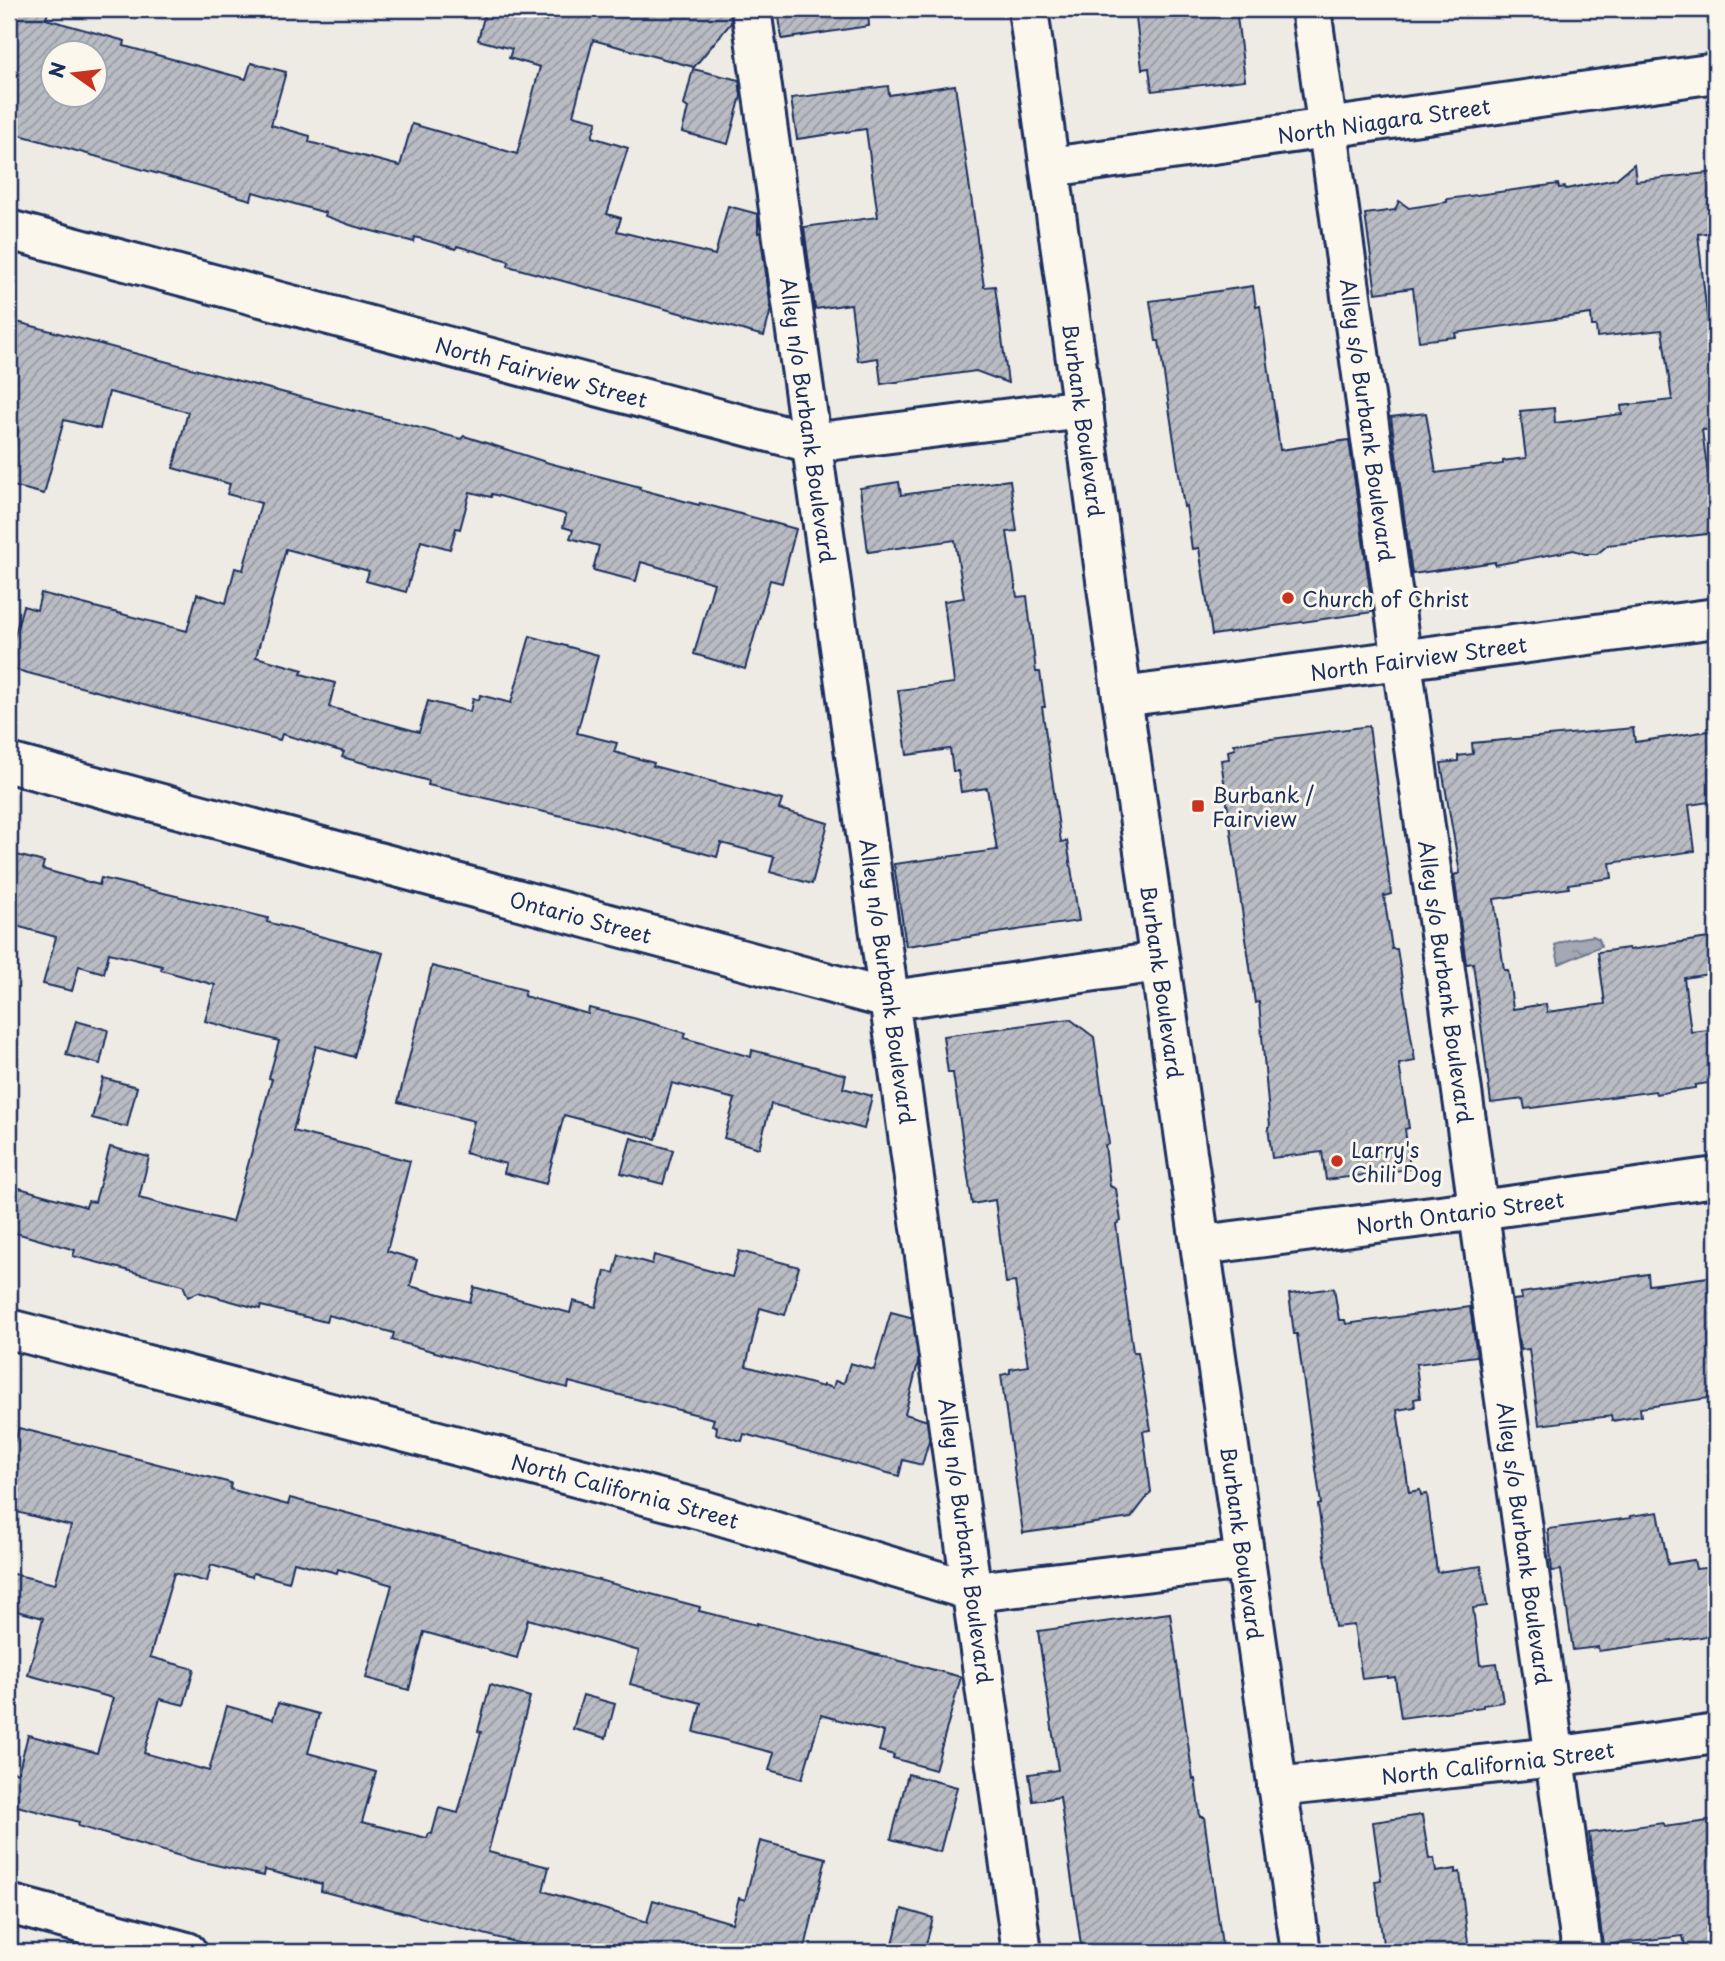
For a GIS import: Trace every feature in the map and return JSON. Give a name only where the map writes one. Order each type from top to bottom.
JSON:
[{"type":"street","name":"Alley n/o Burbank Boulevard","points":[[751,9],[975,1592],[1022,1952]]},
{"type":"street","name":"Burbank Boulevard","points":[[1028,9],[1159,962],[1301,1952]]},
{"type":"street","name":"Alley s/o Burbank Boulevard","points":[[1311,9],[1582,1952]]},
{"type":"street","name":"North Niagara Street","points":[[1051,167],[1716,73]]},
{"type":"street","name":"North Fairview Street","points":[[9,230],[811,443],[1083,409]]},
{"type":"street","name":"North Fairview Street","points":[[1122,697],[1716,618]]},
{"type":"street","name":"Ontario Street","points":[[9,763],[892,1000],[1159,962]]},
{"type":"street","name":"North Ontario Street","points":[[1201,1245],[1716,1177]]},
{"type":"street","name":"North California Street","points":[[9,1329],[706,1511],[975,1592],[1245,1560]]},
{"type":"street","name":"North California Street","points":[[1277,1787],[1555,1758],[1716,1734]]},
{"type":"street","points":[[9,1904],[187,1952]]},
{"type":"water","points":[[1593,936],[1599,939],[1601,946],[1559,964],[1555,945]]},
{"type":"building","points":[[9,9],[49,9],[46,19],[125,41],[124,46],[246,79],[251,63],[286,72],[271,125],[310,136],[309,142],[400,166],[412,124],[517,154],[540,67],[509,58],[512,49],[478,40],[486,9],[546,21],[549,9],[730,9],[731,23],[694,67],[593,40],[573,115],[597,121],[592,137],[628,148],[607,214],[621,218],[617,231],[715,255],[728,206],[758,214],[758,233],[760,232],[771,309],[764,336],[508,266],[509,261],[457,246],[456,249],[415,237],[414,242],[353,226],[325,216],[326,213],[253,192],[251,200],[9,132]]},
{"type":"building","points":[[778,9],[868,9],[869,26],[782,39]]},
{"type":"building","points":[[1135,9],[1236,9],[1245,80],[1152,91],[1149,68],[1142,69]]},
{"type":"building","points":[[693,69],[739,80],[741,96],[728,144],[682,132],[688,108],[684,105]]},
{"type":"building","points":[[955,85],[984,287],[995,286],[1008,383],[976,371],[881,384],[878,358],[858,361],[851,304],[815,309],[804,227],[878,217],[866,129],[797,139],[791,98],[888,86],[889,95]]},
{"type":"building","points":[[1634,164],[1636,181],[1716,172],[1716,232],[1698,234],[1712,361],[1716,375],[1716,429],[1702,430],[1716,533],[1608,545],[1597,554],[1574,550],[1495,565],[1495,562],[1412,574],[1391,417],[1426,413],[1436,473],[1503,464],[1503,461],[1526,458],[1520,411],[1554,408],[1555,423],[1622,414],[1621,406],[1672,400],[1662,330],[1597,337],[1591,314],[1455,333],[1456,337],[1419,341],[1413,288],[1376,293],[1365,214],[1395,210],[1399,201],[1409,208],[1447,202],[1447,199],[1558,184],[1559,188],[1566,189],[1616,179]]},
{"type":"building","points":[[1253,286],[1256,307],[1260,306],[1280,450],[1349,440],[1373,612],[1212,635],[1199,548],[1192,549],[1186,506],[1184,507],[1159,341],[1156,341],[1150,301]]},
{"type":"building","points":[[17,322],[461,439],[464,436],[549,463],[640,487],[639,489],[796,529],[782,583],[770,580],[745,669],[694,654],[714,583],[641,562],[636,581],[593,570],[599,546],[570,538],[573,530],[563,527],[566,516],[564,514],[492,494],[491,497],[470,492],[460,529],[456,528],[450,549],[421,541],[406,592],[366,581],[369,571],[286,549],[256,657],[303,670],[301,674],[335,683],[329,707],[419,732],[428,701],[470,712],[473,698],[479,700],[480,695],[511,703],[530,636],[598,655],[577,733],[617,743],[614,752],[654,763],[653,766],[782,800],[779,809],[828,823],[812,884],[770,872],[774,857],[721,843],[717,857],[605,826],[428,785],[429,781],[342,757],[344,752],[282,734],[280,740],[9,668],[9,656],[23,606],[37,610],[41,593],[187,631],[197,594],[226,603],[235,568],[243,570],[261,503],[227,494],[230,484],[173,468],[188,412],[109,392],[100,429],[64,420],[44,494],[9,485],[9,468],[18,430],[9,428],[9,354]]},
{"type":"building","points":[[1010,480],[1017,531],[1007,532],[1017,597],[1027,596],[1036,672],[1040,672],[1045,707],[1042,707],[1061,842],[1067,841],[1079,921],[906,946],[894,864],[997,850],[987,788],[961,792],[958,771],[953,771],[950,749],[907,755],[898,690],[954,683],[944,601],[964,598],[955,540],[868,552],[860,488],[899,482],[901,495]]},
{"type":"building","points":[[1369,726],[1391,894],[1384,896],[1392,949],[1397,949],[1415,1061],[1399,1064],[1409,1128],[1405,1129],[1410,1169],[1326,1180],[1322,1152],[1272,1158],[1259,1002],[1255,1003],[1221,760],[1229,759],[1228,751],[1235,749],[1234,744]]},
{"type":"building","points":[[1633,728],[1635,742],[1716,730],[1716,801],[1689,805],[1695,851],[1610,863],[1612,878],[1568,884],[1569,888],[1494,899],[1504,970],[1508,970],[1513,1009],[1546,1004],[1547,1012],[1605,1004],[1598,952],[1709,938],[1715,973],[1684,978],[1691,1032],[1708,1030],[1715,1082],[1656,1094],[1655,1091],[1525,1109],[1523,1099],[1491,1103],[1473,963],[1466,964],[1454,875],[1460,873],[1441,763],[1458,761],[1458,756],[1473,754],[1472,743]]},
{"type":"building","points":[[9,853],[44,862],[42,869],[99,885],[101,878],[268,918],[267,922],[383,953],[354,1057],[316,1046],[293,1131],[410,1161],[387,1251],[417,1260],[410,1286],[470,1302],[474,1287],[570,1313],[573,1301],[596,1307],[605,1271],[614,1273],[619,1255],[652,1264],[654,1255],[732,1277],[739,1251],[799,1267],[785,1315],[760,1308],[746,1366],[833,1388],[835,1381],[844,1383],[850,1363],[874,1370],[891,1312],[914,1318],[919,1359],[905,1414],[928,1421],[930,1437],[922,1465],[903,1460],[899,1476],[744,1434],[742,1441],[716,1434],[717,1427],[712,1425],[714,1419],[569,1382],[568,1388],[536,1380],[392,1340],[394,1333],[328,1315],[326,1322],[261,1306],[260,1309],[198,1292],[188,1297],[183,1285],[73,1256],[75,1250],[9,1231],[9,1185],[86,1207],[88,1201],[95,1202],[110,1147],[149,1157],[139,1198],[232,1222],[272,1079],[269,1078],[279,1041],[205,1021],[215,985],[161,970],[162,966],[109,953],[104,973],[79,966],[72,991],[43,984],[56,937],[9,924]]},
{"type":"building","points":[[432,966],[525,990],[524,996],[588,1014],[589,1008],[686,1033],[684,1038],[751,1057],[752,1050],[846,1075],[843,1088],[872,1096],[864,1129],[771,1104],[759,1148],[724,1138],[735,1099],[672,1083],[656,1139],[564,1115],[546,1184],[504,1173],[506,1164],[465,1153],[474,1121],[398,1102]]},
{"type":"building","points":[[1070,1019],[1094,1037],[1109,1144],[1105,1145],[1110,1186],[1116,1189],[1121,1221],[1116,1224],[1133,1352],[1138,1352],[1151,1430],[1143,1431],[1151,1492],[1131,1518],[1023,1533],[1001,1375],[1010,1373],[1010,1369],[1028,1366],[1015,1282],[1006,1283],[995,1200],[972,1204],[953,1073],[948,1073],[943,1036]]},
{"type":"building","points":[[76,1021],[108,1030],[100,1064],[66,1055]]},
{"type":"building","points":[[103,1078],[137,1087],[127,1127],[92,1118]]},
{"type":"building","points":[[631,1138],[673,1150],[663,1184],[621,1173]]},
{"type":"building","points":[[1648,1274],[1649,1285],[1716,1276],[1716,1397],[1640,1408],[1641,1416],[1612,1421],[1611,1416],[1539,1425],[1529,1349],[1520,1350],[1513,1300],[1522,1299],[1521,1293]]},
{"type":"building","points":[[1334,1288],[1339,1320],[1345,1320],[1346,1324],[1470,1307],[1477,1356],[1416,1364],[1420,1398],[1414,1399],[1415,1407],[1397,1410],[1409,1492],[1420,1490],[1421,1495],[1427,1494],[1437,1572],[1481,1566],[1487,1606],[1473,1608],[1480,1665],[1497,1663],[1503,1702],[1401,1718],[1395,1677],[1362,1679],[1354,1625],[1335,1627],[1318,1505],[1321,1504],[1289,1294]]},
{"type":"building","points":[[19,1428],[231,1483],[230,1489],[288,1505],[290,1498],[700,1607],[699,1611],[757,1623],[961,1677],[935,1770],[893,1758],[894,1755],[879,1751],[884,1732],[821,1715],[802,1779],[769,1770],[774,1753],[694,1732],[701,1703],[630,1684],[639,1651],[528,1619],[517,1658],[424,1632],[409,1690],[366,1678],[392,1585],[338,1569],[337,1573],[294,1562],[289,1582],[253,1573],[252,1577],[211,1565],[207,1582],[174,1573],[150,1657],[194,1669],[184,1705],[160,1699],[144,1753],[209,1771],[227,1706],[273,1719],[278,1703],[319,1714],[308,1753],[376,1772],[362,1822],[427,1838],[429,1833],[432,1834],[439,1808],[458,1813],[481,1732],[478,1731],[490,1685],[530,1697],[488,1852],[549,1867],[543,1891],[647,1922],[653,1900],[732,1923],[739,1898],[745,1900],[760,1841],[826,1858],[804,1952],[552,1952],[321,1891],[322,1884],[265,1870],[264,1876],[194,1860],[78,1826],[79,1822],[9,1804],[9,1770],[18,1773],[28,1735],[97,1753],[113,1698],[28,1675],[43,1618],[9,1609],[9,1573],[55,1584],[71,1526],[9,1510],[9,1440],[15,1441]]},
{"type":"building","points":[[1658,1512],[1668,1564],[1694,1560],[1696,1569],[1714,1567],[1716,1635],[1599,1651],[1598,1647],[1573,1650],[1561,1570],[1552,1571],[1548,1529]]},
{"type":"building","points":[[1170,1613],[1193,1779],[1200,1817],[1204,1817],[1223,1952],[1082,1952],[1060,1797],[1033,1801],[1029,1774],[1058,1770],[1038,1631]]},
{"type":"building","points":[[583,1695],[615,1704],[606,1738],[573,1729]]},
{"type":"building","points":[[908,1774],[957,1787],[940,1852],[891,1839]]},
{"type":"building","points":[[1422,1815],[1429,1859],[1434,1858],[1436,1872],[1456,1869],[1456,1873],[1460,1872],[1469,1952],[1384,1952],[1375,1881],[1381,1880],[1373,1822]]},
{"type":"building","points":[[1716,1820],[1716,1892],[1709,1893],[1714,1952],[1686,1952],[1683,1936],[1603,1945],[1589,1833],[1663,1823],[1664,1827]]},
{"type":"building","points":[[902,1909],[933,1918],[924,1952],[892,1947]]},
{"type":"place","name":"Church of Christ","points":[[1288,598]]},
{"type":"place","name":"Burbank / Fairview","points":[[1198,806]]},
{"type":"place","name":"Larry's Chili Dog","points":[[1337,1161]]}]
